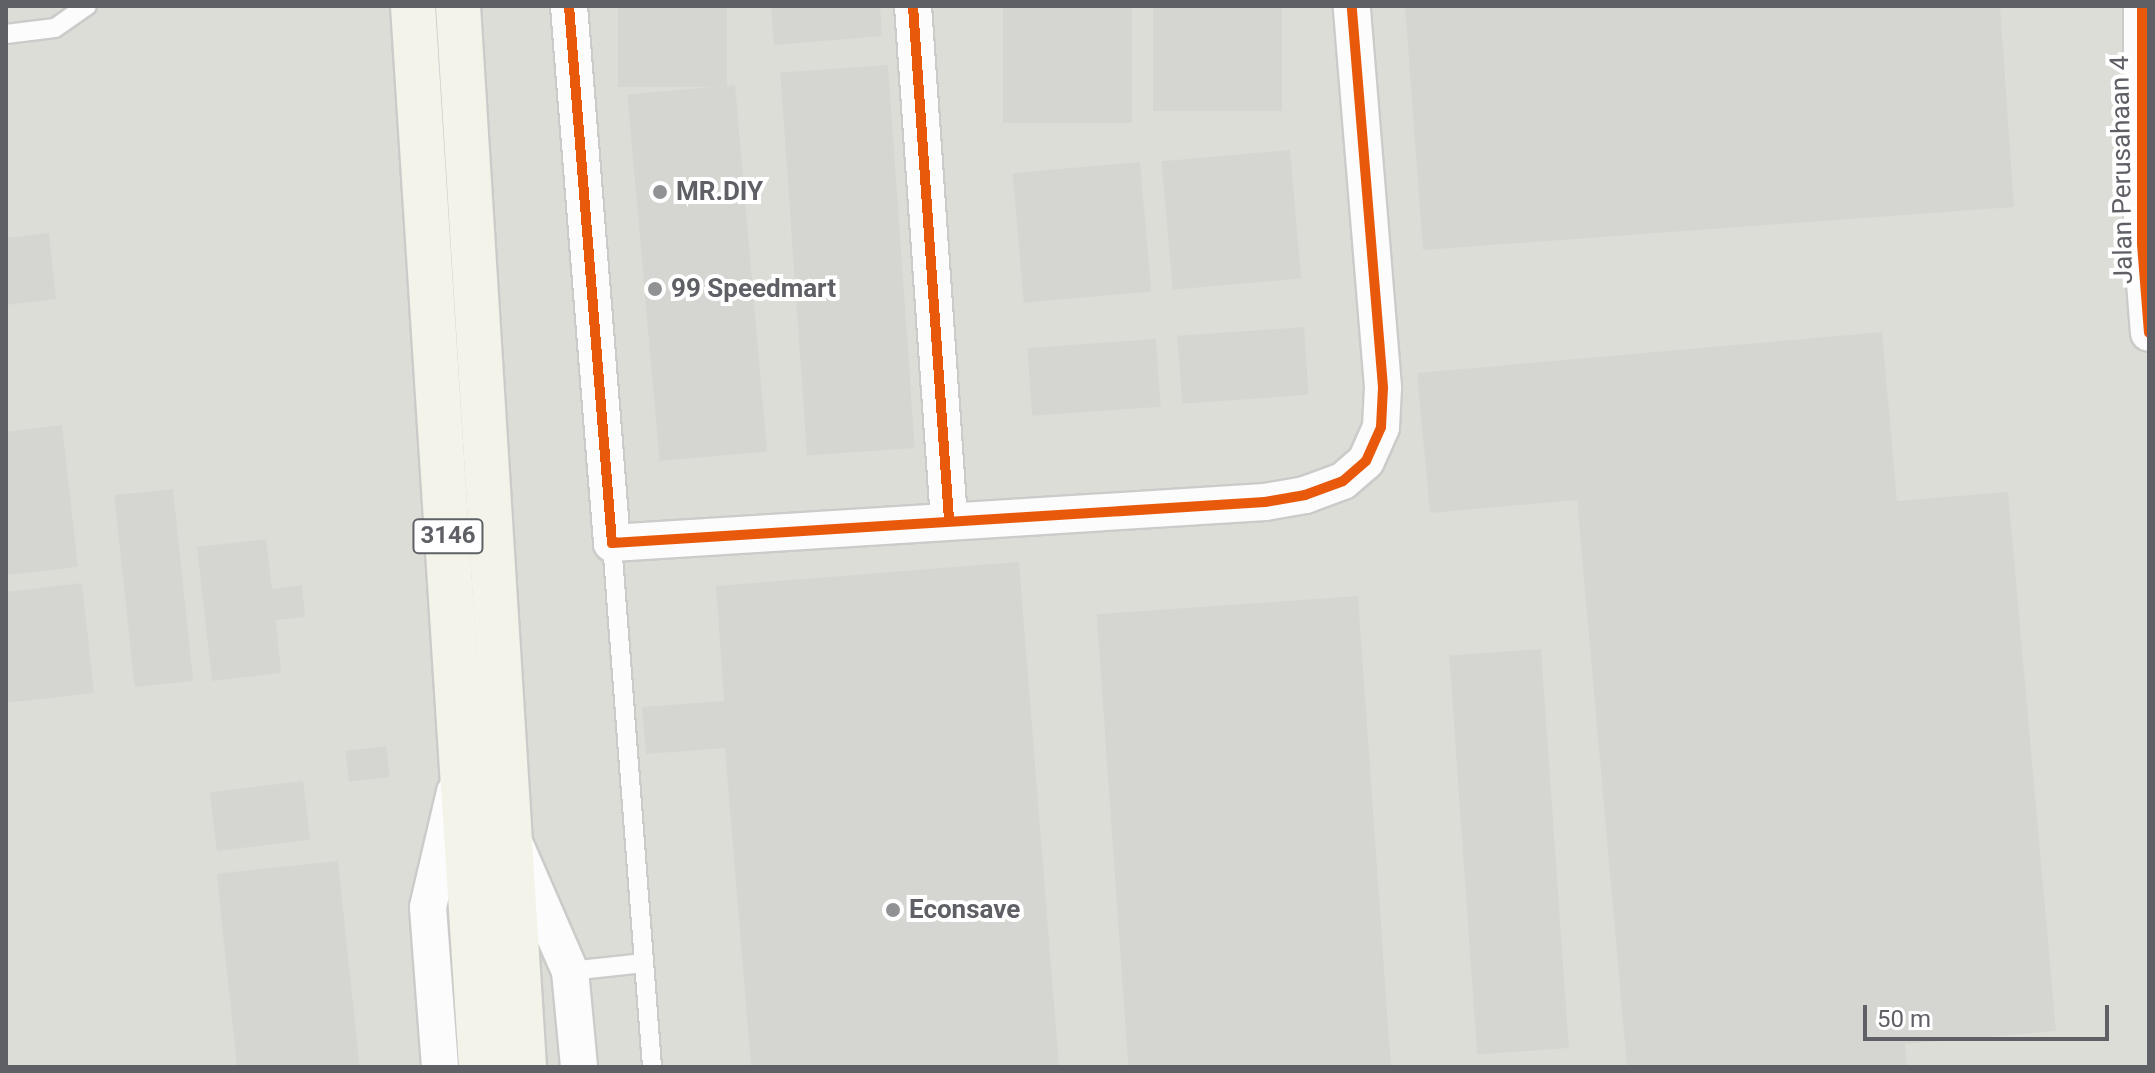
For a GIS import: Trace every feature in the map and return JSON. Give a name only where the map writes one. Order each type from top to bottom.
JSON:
[{"type":"main road","name":"3146","points":[[458,6],[524,1067]]},
{"type":"main road","name":"3146","points":[[412,7],[481,1067]]},
{"type":"street","points":[[569,6],[612,543],[1265,502],[1305,495],[1343,481],[1366,461],[1381,427],[1383,387],[1352,6]]},
{"type":"street","points":[[913,6],[949,520]]},
{"type":"street","name":"Jalan Perusahaan 4","points":[[2142,6],[2142,244],[2149,333]]},
{"type":"street","points":[[440,1067],[428,907],[462,765]]},
{"type":"street","points":[[510,835],[570,971],[579,1067]]},
{"type":"lane","points":[[6,34],[55,28],[87,6]]},
{"type":"lane","points":[[612,543],[652,1067]]},
{"type":"lane","points":[[570,971],[644,963]]},
{"type":"shaded area","points":[[6,6],[2149,6],[2149,1067],[6,1067]]},
{"type":"building","points":[[618,6],[727,6],[727,87],[618,87]]},
{"type":"building","points":[[771,6],[880,6],[882,36],[774,45]]},
{"type":"building","points":[[1003,6],[1132,6],[1132,123],[1003,123]]},
{"type":"building","points":[[1153,6],[1282,6],[1282,111],[1153,111]]},
{"type":"building","points":[[1405,6],[2000,6],[2014,207],[1423,250]]},
{"type":"building","points":[[888,65],[915,448],[807,456],[780,73]]},
{"type":"building","points":[[735,85],[767,452],[659,461],[627,94]]},
{"type":"building","points":[[1290,150],[1301,279],[1173,290],[1161,161]]},
{"type":"building","points":[[1140,162],[1151,292],[1024,303],[1012,173]]},
{"type":"building","points":[[49,233],[56,299],[6,305],[6,238]]},
{"type":"building","points":[[1304,327],[1309,395],[1182,404],[1177,336]]},
{"type":"building","points":[[1882,332],[1897,501],[2008,492],[2056,1031],[1905,1044],[1907,1067],[1627,1067],[1577,500],[1430,513],[1417,373]]},
{"type":"building","points":[[1156,339],[1161,407],[1032,416],[1027,348]]},
{"type":"building","points":[[62,425],[78,567],[6,575],[6,432]]},
{"type":"building","points":[[173,489],[193,681],[134,687],[114,495]]},
{"type":"building","points":[[266,539],[272,589],[302,585],[305,617],[276,620],[281,673],[212,681],[197,547]]},
{"type":"building","name":"Econsave","points":[[1019,562],[1059,1067],[751,1067],[725,748],[646,754],[642,707],[724,701],[716,586]]},
{"type":"building","points":[[82,583],[94,693],[6,703],[6,592]]},
{"type":"building","points":[[1358,596],[1391,1067],[1128,1067],[1097,614]]},
{"type":"building","points":[[1541,649],[1569,1048],[1477,1054],[1449,655]]},
{"type":"building","points":[[386,746],[390,777],[349,782],[345,751]]},
{"type":"building","points":[[303,781],[310,840],[217,851],[210,792]]},
{"type":"building","points":[[338,861],[360,1067],[237,1067],[217,874]]},
{"type":"cycle path","points":[[569,6],[612,543],[1265,502],[1305,495],[1343,481],[1366,461],[1381,427],[1383,387],[1352,6]]},
{"type":"cycle path","points":[[913,6],[949,520]]},
{"type":"cycle path","points":[[2142,6],[2142,244],[2149,333]]},
{"type":"place","name":"MR.DIY","points":[[660,192]]},
{"type":"place","name":"99 Speedmart","points":[[655,289]]},
{"type":"place","name":"Econsave","points":[[893,910]]}]
